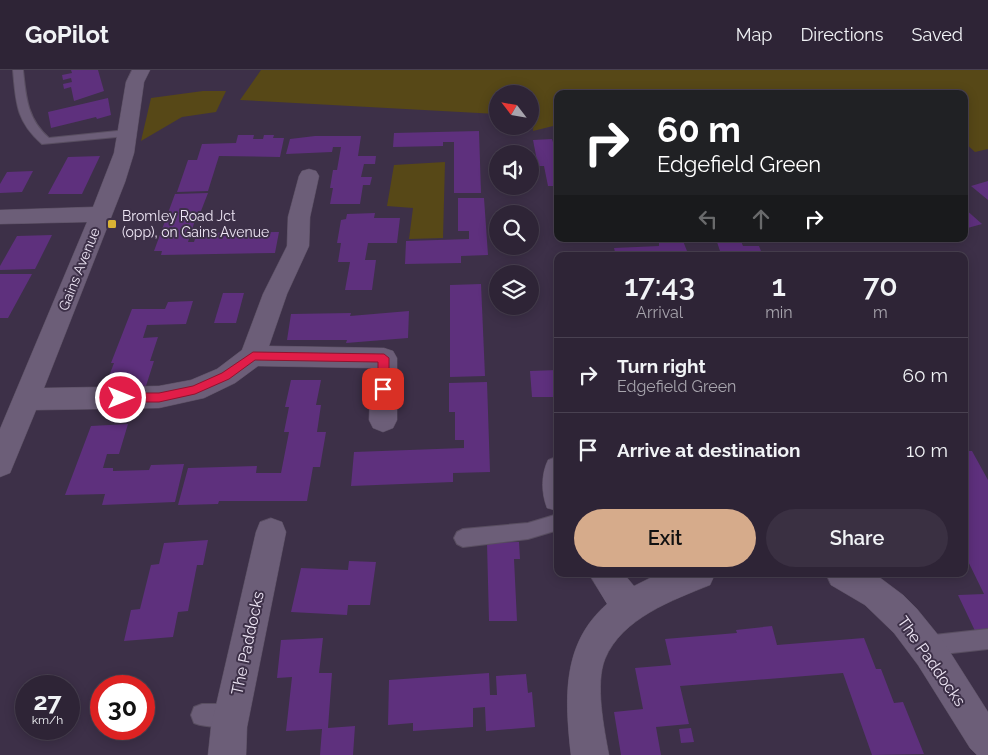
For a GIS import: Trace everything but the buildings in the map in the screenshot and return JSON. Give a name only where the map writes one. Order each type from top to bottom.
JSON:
[{"type":"street","name":"Gains Avenue","points":[[0,464],[124,153],[135,82],[141,70]]},
{"type":"street","points":[[27,398],[159,397],[195,390],[226,376],[253,356],[276,294],[298,246],[299,217],[309,176]]},
{"type":"street","points":[[0,217],[101,214]]},
{"type":"street","points":[[253,356],[384,358],[383,420]]},
{"type":"street","name":"The Paddocks","points":[[226,755],[217,715],[271,532]]},
{"type":"street","points":[[606,577],[628,607]]},
{"type":"street","points":[[590,755],[584,685],[591,650],[611,623],[628,607],[693,577]]},
{"type":"street","name":"The Paddocks","points":[[850,577],[857,580],[894,606],[925,646],[977,728],[988,741]]},
{"type":"lane","points":[[18,70],[24,119],[32,131],[46,142],[127,133]]},
{"type":"lane","points":[[463,538],[528,532],[554,523]]},
{"type":"lane","points":[[925,646],[988,639]]},
{"type":"shaded area","points":[[261,70],[988,70],[988,149],[975,152],[968,146],[968,90],[554,90],[554,126],[539,130],[539,85],[489,85],[489,114],[240,100]]},
{"type":"shaded area","points":[[203,91],[226,91],[216,112],[182,117],[141,141],[151,98]]},
{"type":"shaded area","points":[[445,162],[443,238],[409,239],[413,208],[387,206],[394,165]]},
{"type":"place","name":"Bromley Road Jct (opp), on Gains Avenue","points":[[112,224]]},
{"type":"route","points":[[121,398],[159,397],[195,390],[226,376],[253,356],[384,358],[383,389]]}]
